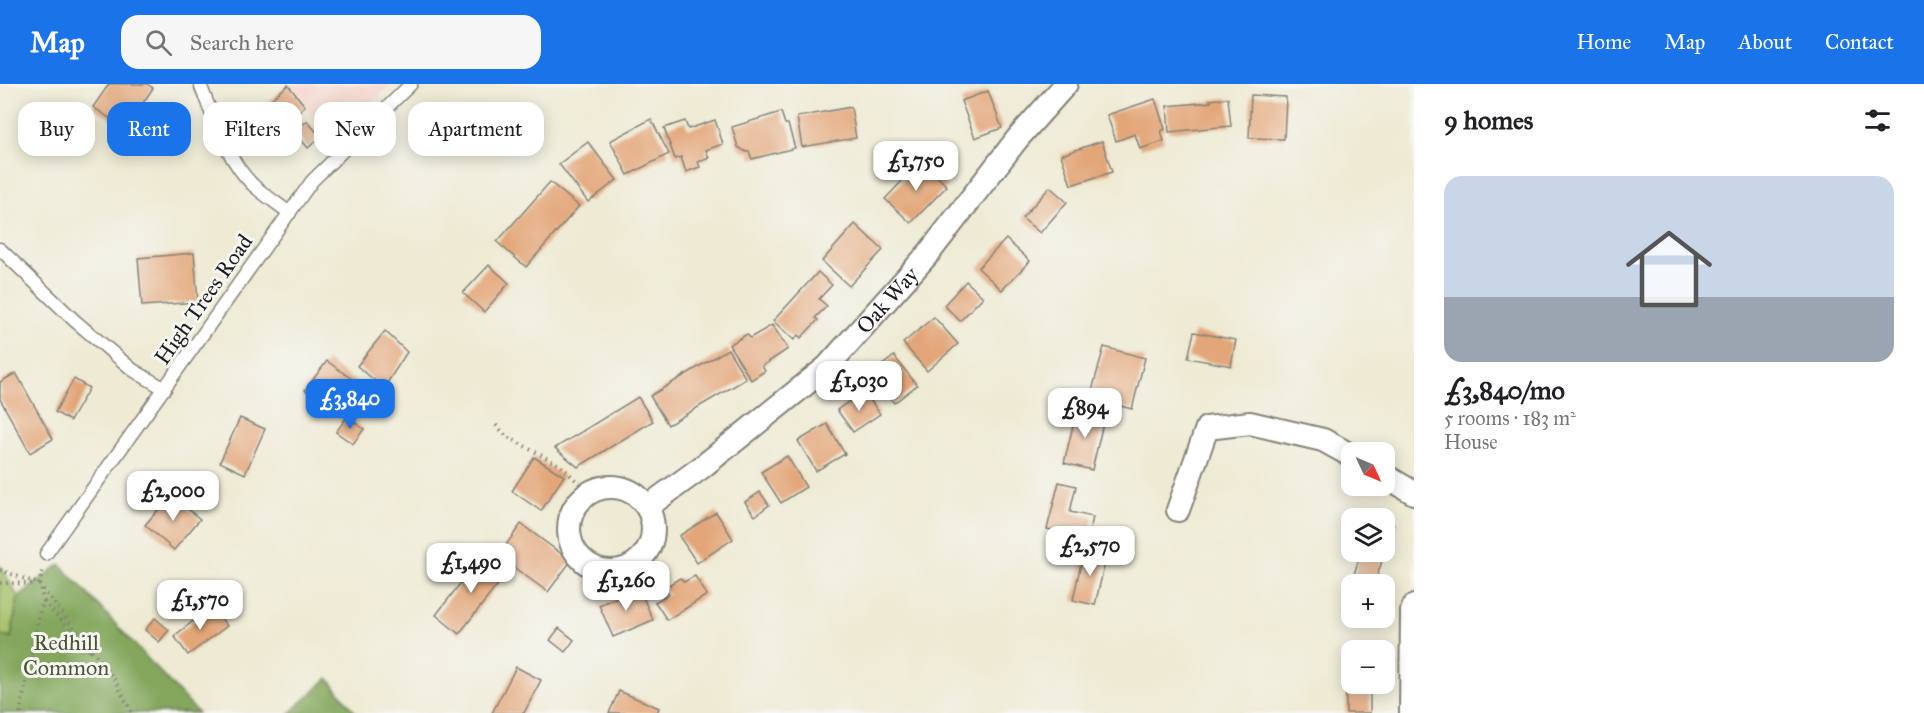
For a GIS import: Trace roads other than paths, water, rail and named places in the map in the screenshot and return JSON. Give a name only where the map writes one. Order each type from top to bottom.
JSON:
[{"type":"street","name":"Oak Way","points":[[647,507],[827,367],[928,254],[1018,138],[1066,84]]},
{"type":"street","points":[[1178,510],[1207,428],[1250,423],[1323,440],[1341,450]]},
{"type":"street","points":[[1395,482],[1414,493]]},
{"type":"street","points":[[614,487],[627,490],[647,507],[652,520],[653,534],[649,548],[640,560],[628,568],[615,571],[600,570],[582,560],[570,542],[568,528],[572,514],[579,501],[589,493],[601,488],[614,487]]},
{"type":"street","points":[[1410,713],[1412,611],[1414,606]]},
{"type":"lane","name":"High Trees Road","points":[[46,554],[312,181],[411,84]]},
{"type":"lane","points":[[201,87],[241,171],[253,185],[290,213]]},
{"type":"lane","points":[[0,249],[75,321],[133,370],[165,389]]},
{"type":"park label","name":"Redhill Common","points":[[66,654]]}]
